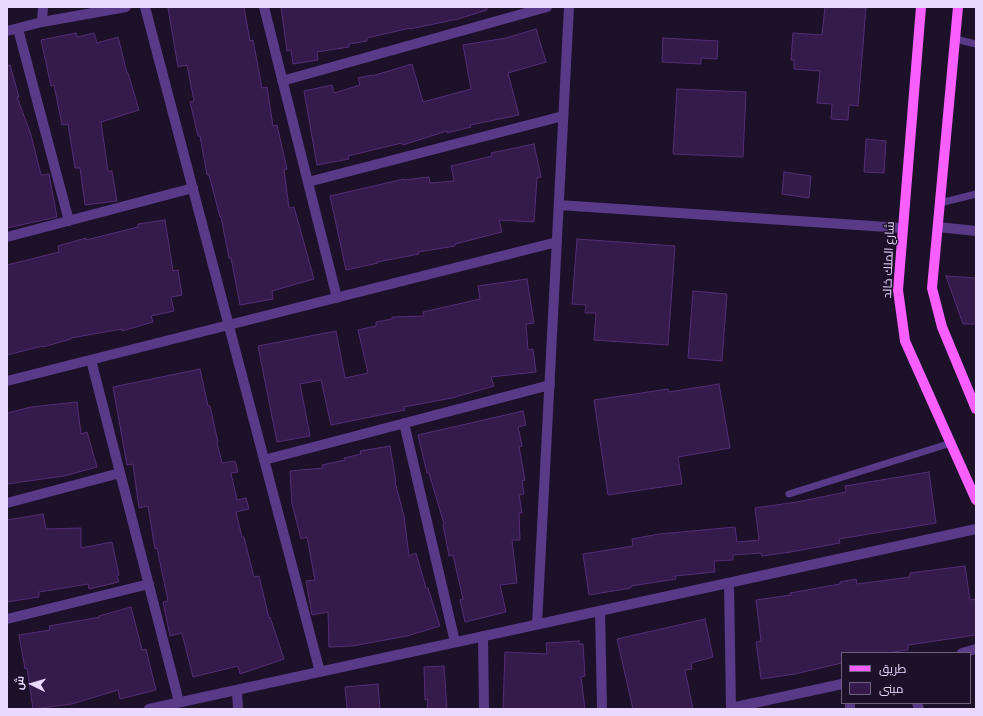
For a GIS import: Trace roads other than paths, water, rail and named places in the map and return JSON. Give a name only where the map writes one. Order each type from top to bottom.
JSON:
[{"type":"main road","name":"شارع الملك خالد","points":[[921,7],[898,290],[905,340],[976,500]]},
{"type":"main road","points":[[958,7],[932,288],[942,327],[976,409]]},
{"type":"street","points":[[42,22],[43,7]]},
{"type":"street","points":[[7,31],[42,22],[126,7]]},
{"type":"street","points":[[145,7],[320,672]]},
{"type":"street","points":[[264,7],[337,298]]},
{"type":"street","points":[[282,82],[548,7]]},
{"type":"street","points":[[538,624],[569,7]]},
{"type":"street","points":[[18,29],[69,221]]},
{"type":"street","points":[[308,182],[563,116]]},
{"type":"street","points":[[7,237],[192,188]]},
{"type":"street","points":[[559,205],[902,228]]},
{"type":"street","points":[[938,227],[976,231]]},
{"type":"street","points":[[7,381],[557,242]]},
{"type":"street","points":[[90,360],[179,702]]},
{"type":"street","points":[[264,460],[550,385]]},
{"type":"street","points":[[404,423],[455,642]]},
{"type":"street","points":[[7,503],[120,473]]},
{"type":"street","points":[[149,709],[976,529]]},
{"type":"street","points":[[729,583],[731,709],[841,684]]},
{"type":"street","points":[[7,619],[149,584]]},
{"type":"street","points":[[600,611],[602,709]]},
{"type":"street","points":[[483,636],[484,709]]},
{"type":"street","points":[[966,652],[976,649]]},
{"type":"street","points":[[237,690],[238,709]]},
{"type":"lane","points":[[955,39],[976,44]]},
{"type":"lane","points":[[940,203],[976,194]]},
{"type":"lane","points":[[789,494],[951,443]]}]
